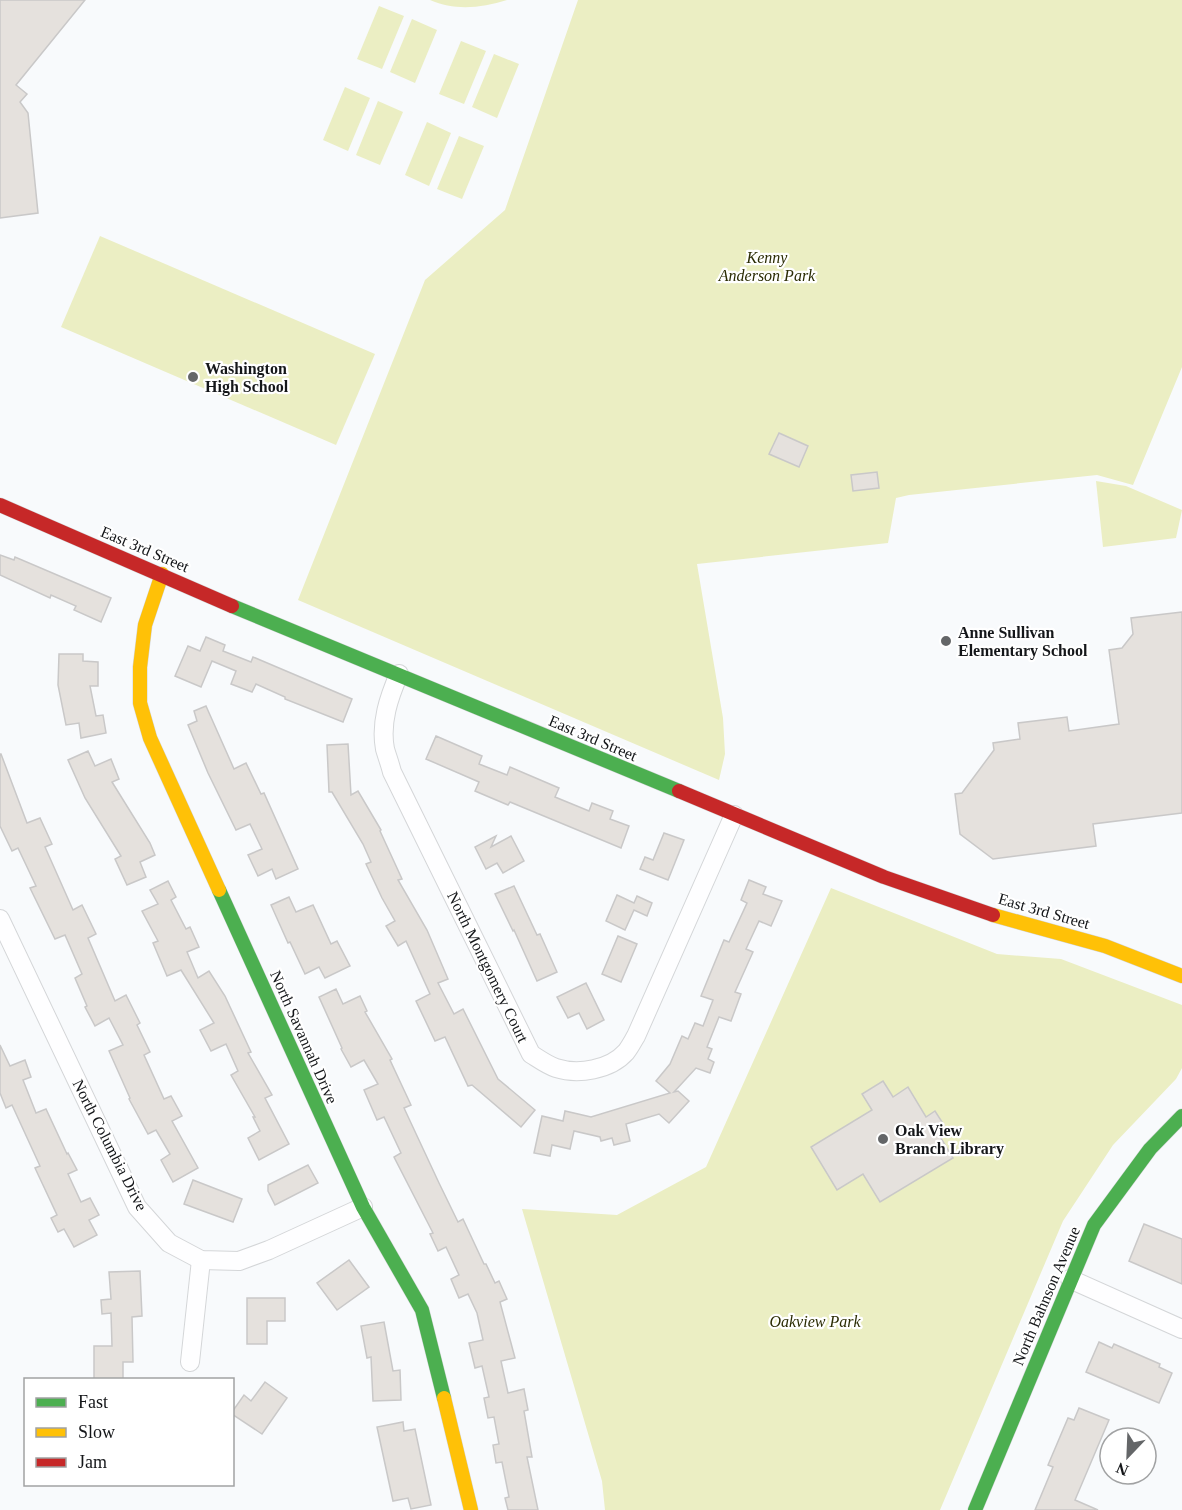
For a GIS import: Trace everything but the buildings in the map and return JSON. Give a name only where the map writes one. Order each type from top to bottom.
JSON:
[{"type":"street","name":"East 3rd Street","points":[[0,505],[286,629],[884,877],[998,916],[1105,946],[1182,976]]},
{"type":"street","name":"North Savannah Drive","points":[[162,574],[145,625],[140,667],[140,703],[150,738],[363,1207],[422,1310],[471,1510]]},
{"type":"street","name":"North Montgomery Court","points":[[399,675],[385,714],[385,746],[392,772],[531,1054],[543,1062],[558,1068],[587,1071],[617,1060],[627,1051],[636,1036],[734,815]]},
{"type":"street","name":"North Columbia Drive","points":[[0,919],[137,1207],[169,1243],[201,1260],[238,1261],[269,1250],[363,1207]]},
{"type":"street","name":"North Bahnson Avenue","points":[[975,1510],[1094,1225],[1150,1149],[1182,1116]]},
{"type":"street","points":[[190,1362],[201,1260]]},
{"type":"street","points":[[1070,1279],[1182,1329]]},
{"type":"green space","points":[[430,0],[507,0],[488,5],[458,7]]},
{"type":"green space","name":"Kenny Anderson Park","points":[[578,0],[1182,0],[1182,367],[1133,485],[1097,475],[909,495],[896,498],[888,543],[697,564],[723,718],[725,754],[719,780],[298,600],[425,280],[505,210]]},
{"type":"green space","points":[[379,6],[404,16],[382,69],[357,59]]},
{"type":"green space","points":[[412,19],[437,30],[415,83],[390,72]]},
{"type":"green space","points":[[461,41],[486,51],[464,104],[439,94]]},
{"type":"green space","points":[[494,54],[519,64],[497,118],[472,107]]},
{"type":"green space","points":[[345,87],[370,98],[348,151],[323,140]]},
{"type":"green space","points":[[378,101],[403,112],[380,165],[356,155]]},
{"type":"green space","points":[[427,122],[451,133],[429,186],[405,175]]},
{"type":"green space","points":[[459,136],[484,146],[462,199],[437,189]]},
{"type":"green space","points":[[100,236],[375,354],[336,445],[61,327]]},
{"type":"green space","points":[[1096,481],[1126,486],[1182,510],[1176,538],[1103,547]]},
{"type":"green space","name":"Oakview Park","points":[[831,888],[997,954],[1061,959],[1182,1005],[1182,1068],[1176,1079],[1113,1145],[1063,1221],[940,1510],[605,1510],[602,1481],[522,1209],[617,1215],[706,1167]]},
{"type":"traffic: fast","points":[[232,606],[679,791]]},
{"type":"traffic: fast","points":[[219,890],[363,1207],[422,1310],[444,1398]]},
{"type":"traffic: fast","points":[[975,1510],[1094,1225],[1150,1149],[1182,1116]]},
{"type":"traffic: slow","points":[[162,574],[145,625],[140,667],[140,703],[150,738],[219,890]]},
{"type":"traffic: slow","points":[[993,915],[1105,946],[1182,976]]},
{"type":"traffic: slow","points":[[444,1398],[471,1510]]},
{"type":"traffic: jam","points":[[0,505],[232,606]]},
{"type":"traffic: jam","points":[[679,791],[884,877],[993,915]]},
{"type":"place","name":"Washington High School","points":[[193,377]]},
{"type":"place","name":"Anne Sullivan Elementary School","points":[[946,641]]},
{"type":"place","name":"Oak View Branch Library","points":[[883,1139]]}]
